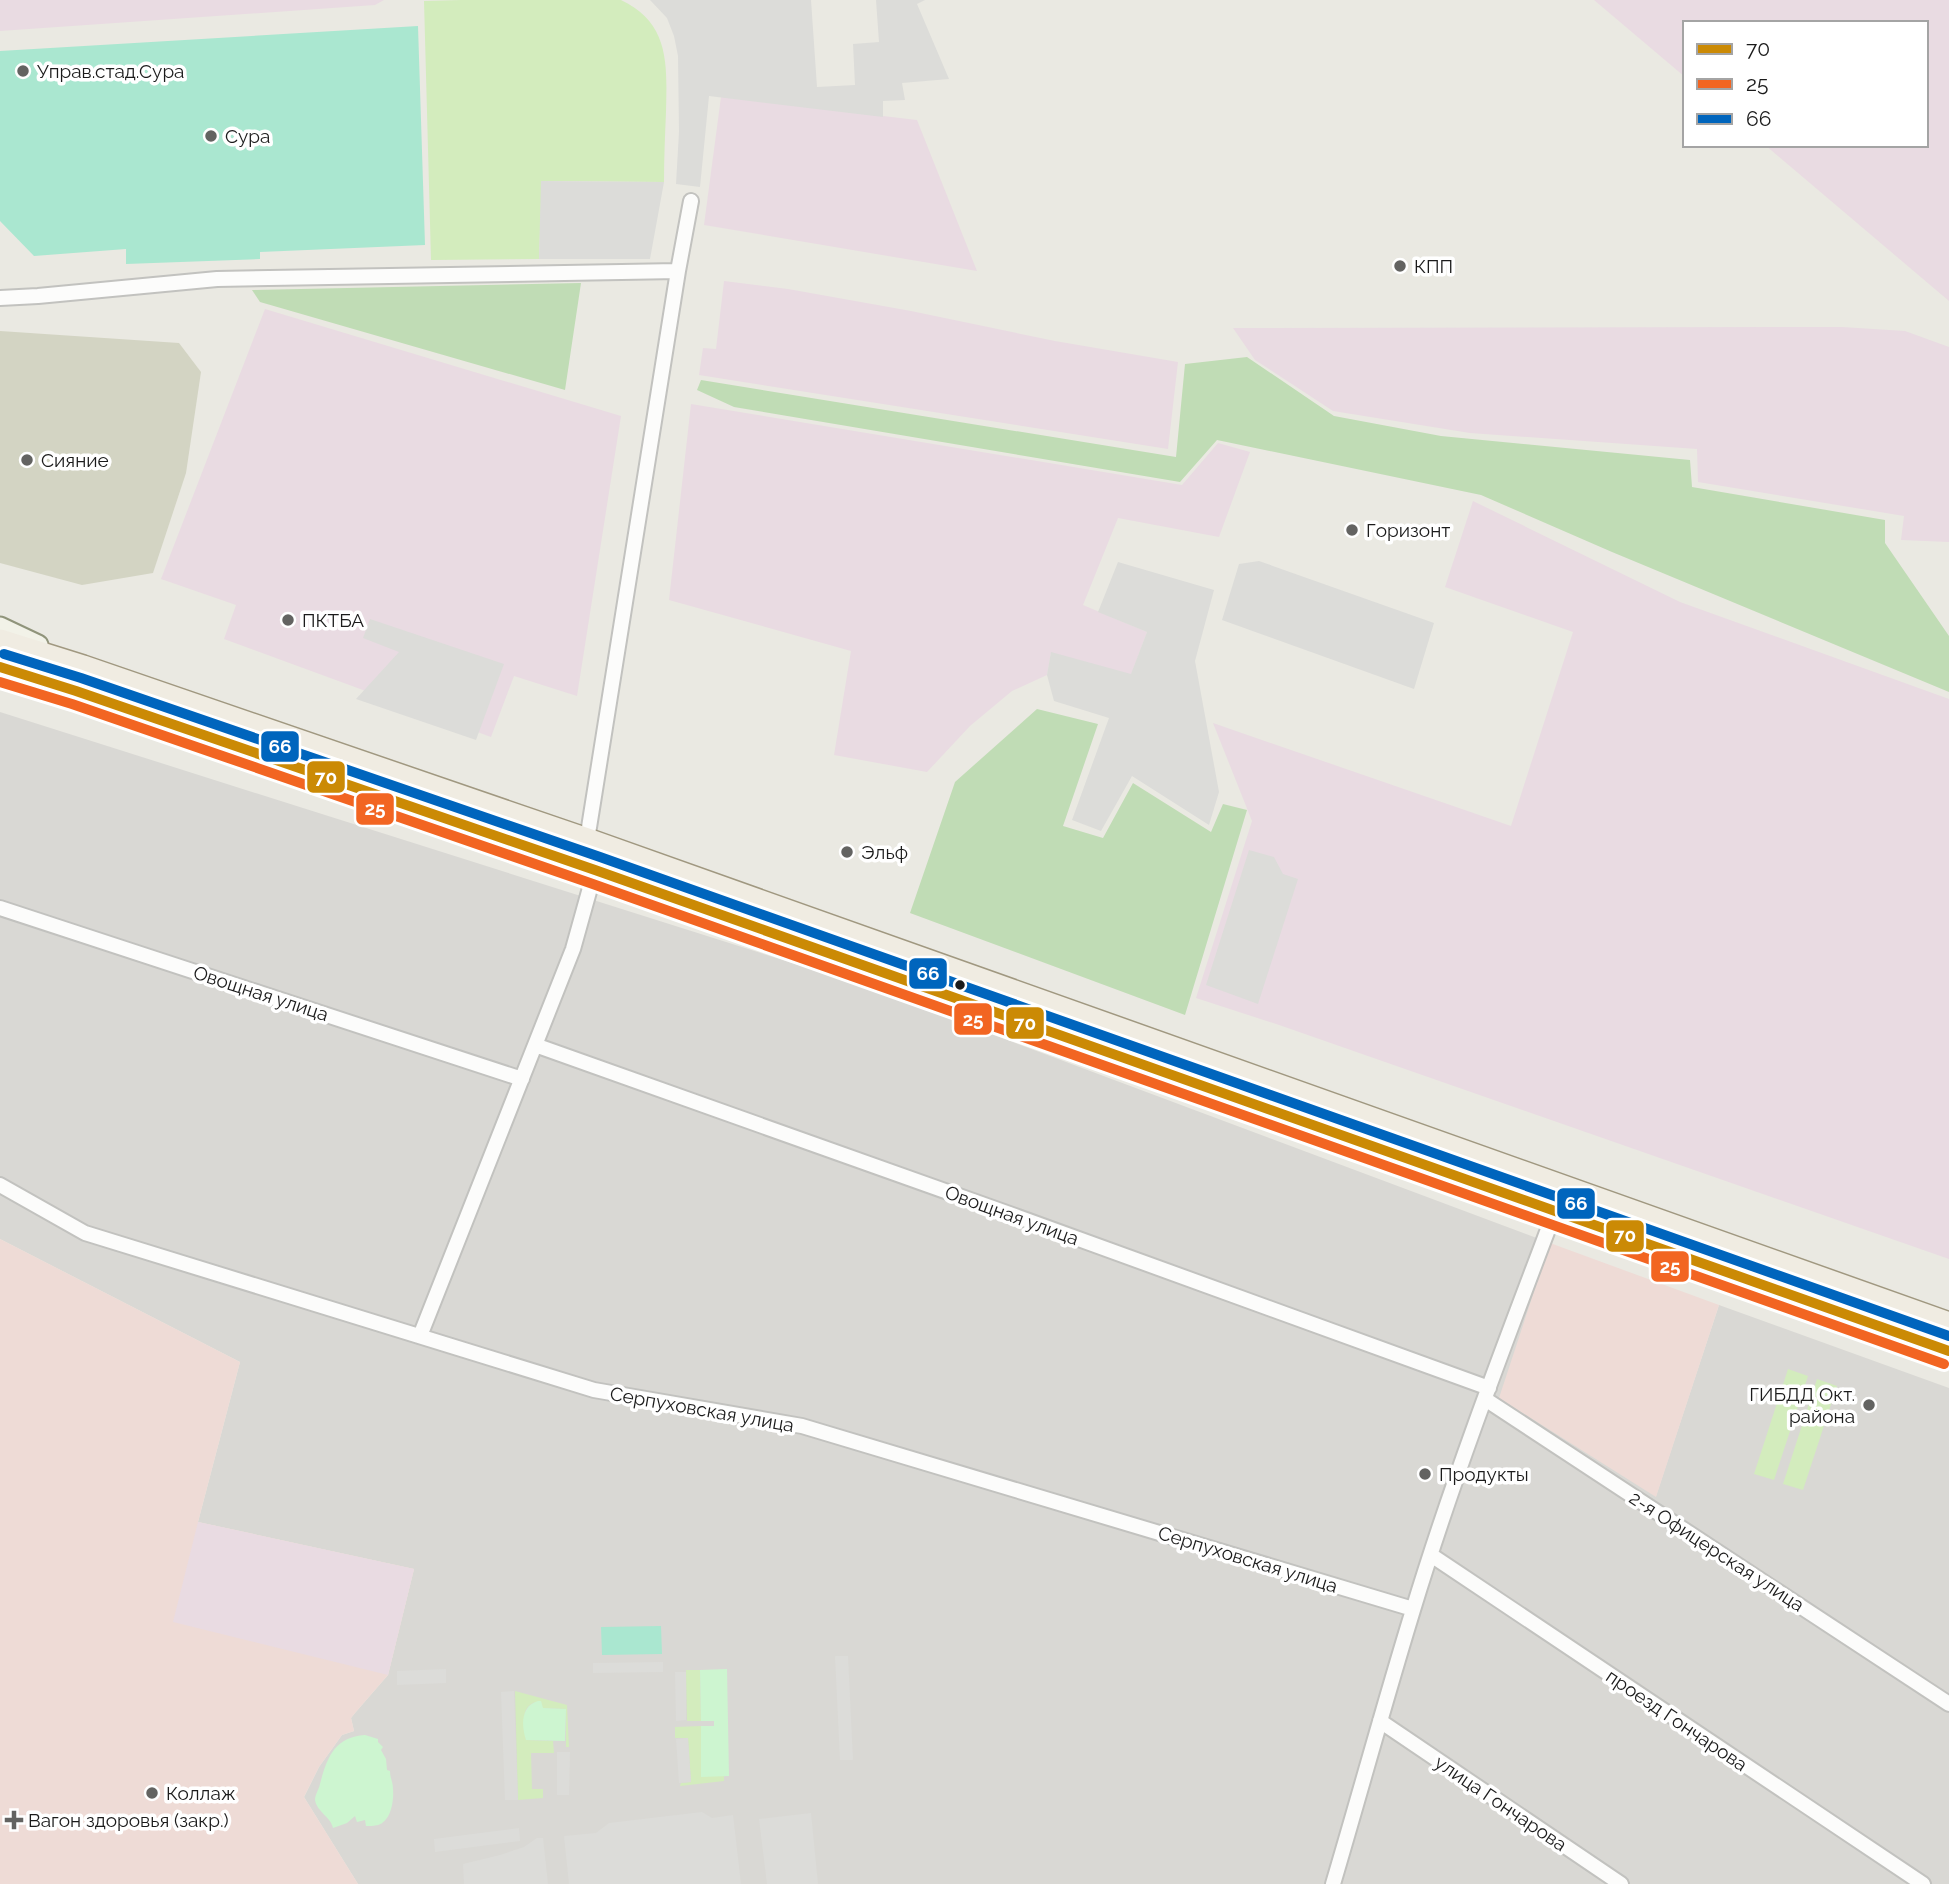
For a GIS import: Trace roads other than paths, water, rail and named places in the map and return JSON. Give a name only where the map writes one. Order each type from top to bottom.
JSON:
[{"type":"main road","points":[[0,641],[587,841],[1949,1324]]},
{"type":"main road","points":[[0,667],[595,870],[1949,1351]]},
{"type":"street","points":[[419,1336],[573,949],[595,870],[587,841],[691,201]]},
{"type":"street","points":[[0,298],[217,279],[678,271]]},
{"type":"street","points":[[0,626],[82,667]]},
{"type":"street","points":[[0,675],[76,691]]},
{"type":"street","name":"Овощная улица","points":[[0,908],[522,1079]]},
{"type":"street","name":"Овощная улица","points":[[535,1045],[1004,1212],[1487,1393]]},
{"type":"street","name":"Серпуховская улица","points":[[0,1185],[85,1233],[594,1390],[802,1426],[1413,1609]]},
{"type":"street","points":[[1333,1884],[1413,1609],[1487,1393],[1555,1211]]},
{"type":"street","name":"2-я Офицерская улица","points":[[1487,1393],[1949,1704]]},
{"type":"street","name":"проезд Гончарова","points":[[1431,1555],[1923,1884]]},
{"type":"street","name":"улица Гончарова","points":[[1380,1721],[1621,1884]]},
{"type":"place","name":"Управ.стад.Сура","points":[[23,71]]},
{"type":"place","name":"Сура","points":[[211,136]]},
{"type":"place","name":"КПП","points":[[1400,266]]},
{"type":"place","name":"Сияние","points":[[27,460]]},
{"type":"place","name":"Горизонт","points":[[1352,530]]},
{"type":"place","name":"ПКТБА","points":[[288,620]]},
{"type":"place","name":"Эльф","points":[[847,852]]},
{"type":"place","name":"ГИБДД Окт. района","points":[[1869,1405]]},
{"type":"place","name":"Продукты","points":[[1425,1474]]},
{"type":"place","name":"Коллаж","points":[[152,1793]]},
{"type":"place","name":"Вагон здоровья (закр.)","points":[[14,1820]]}]
